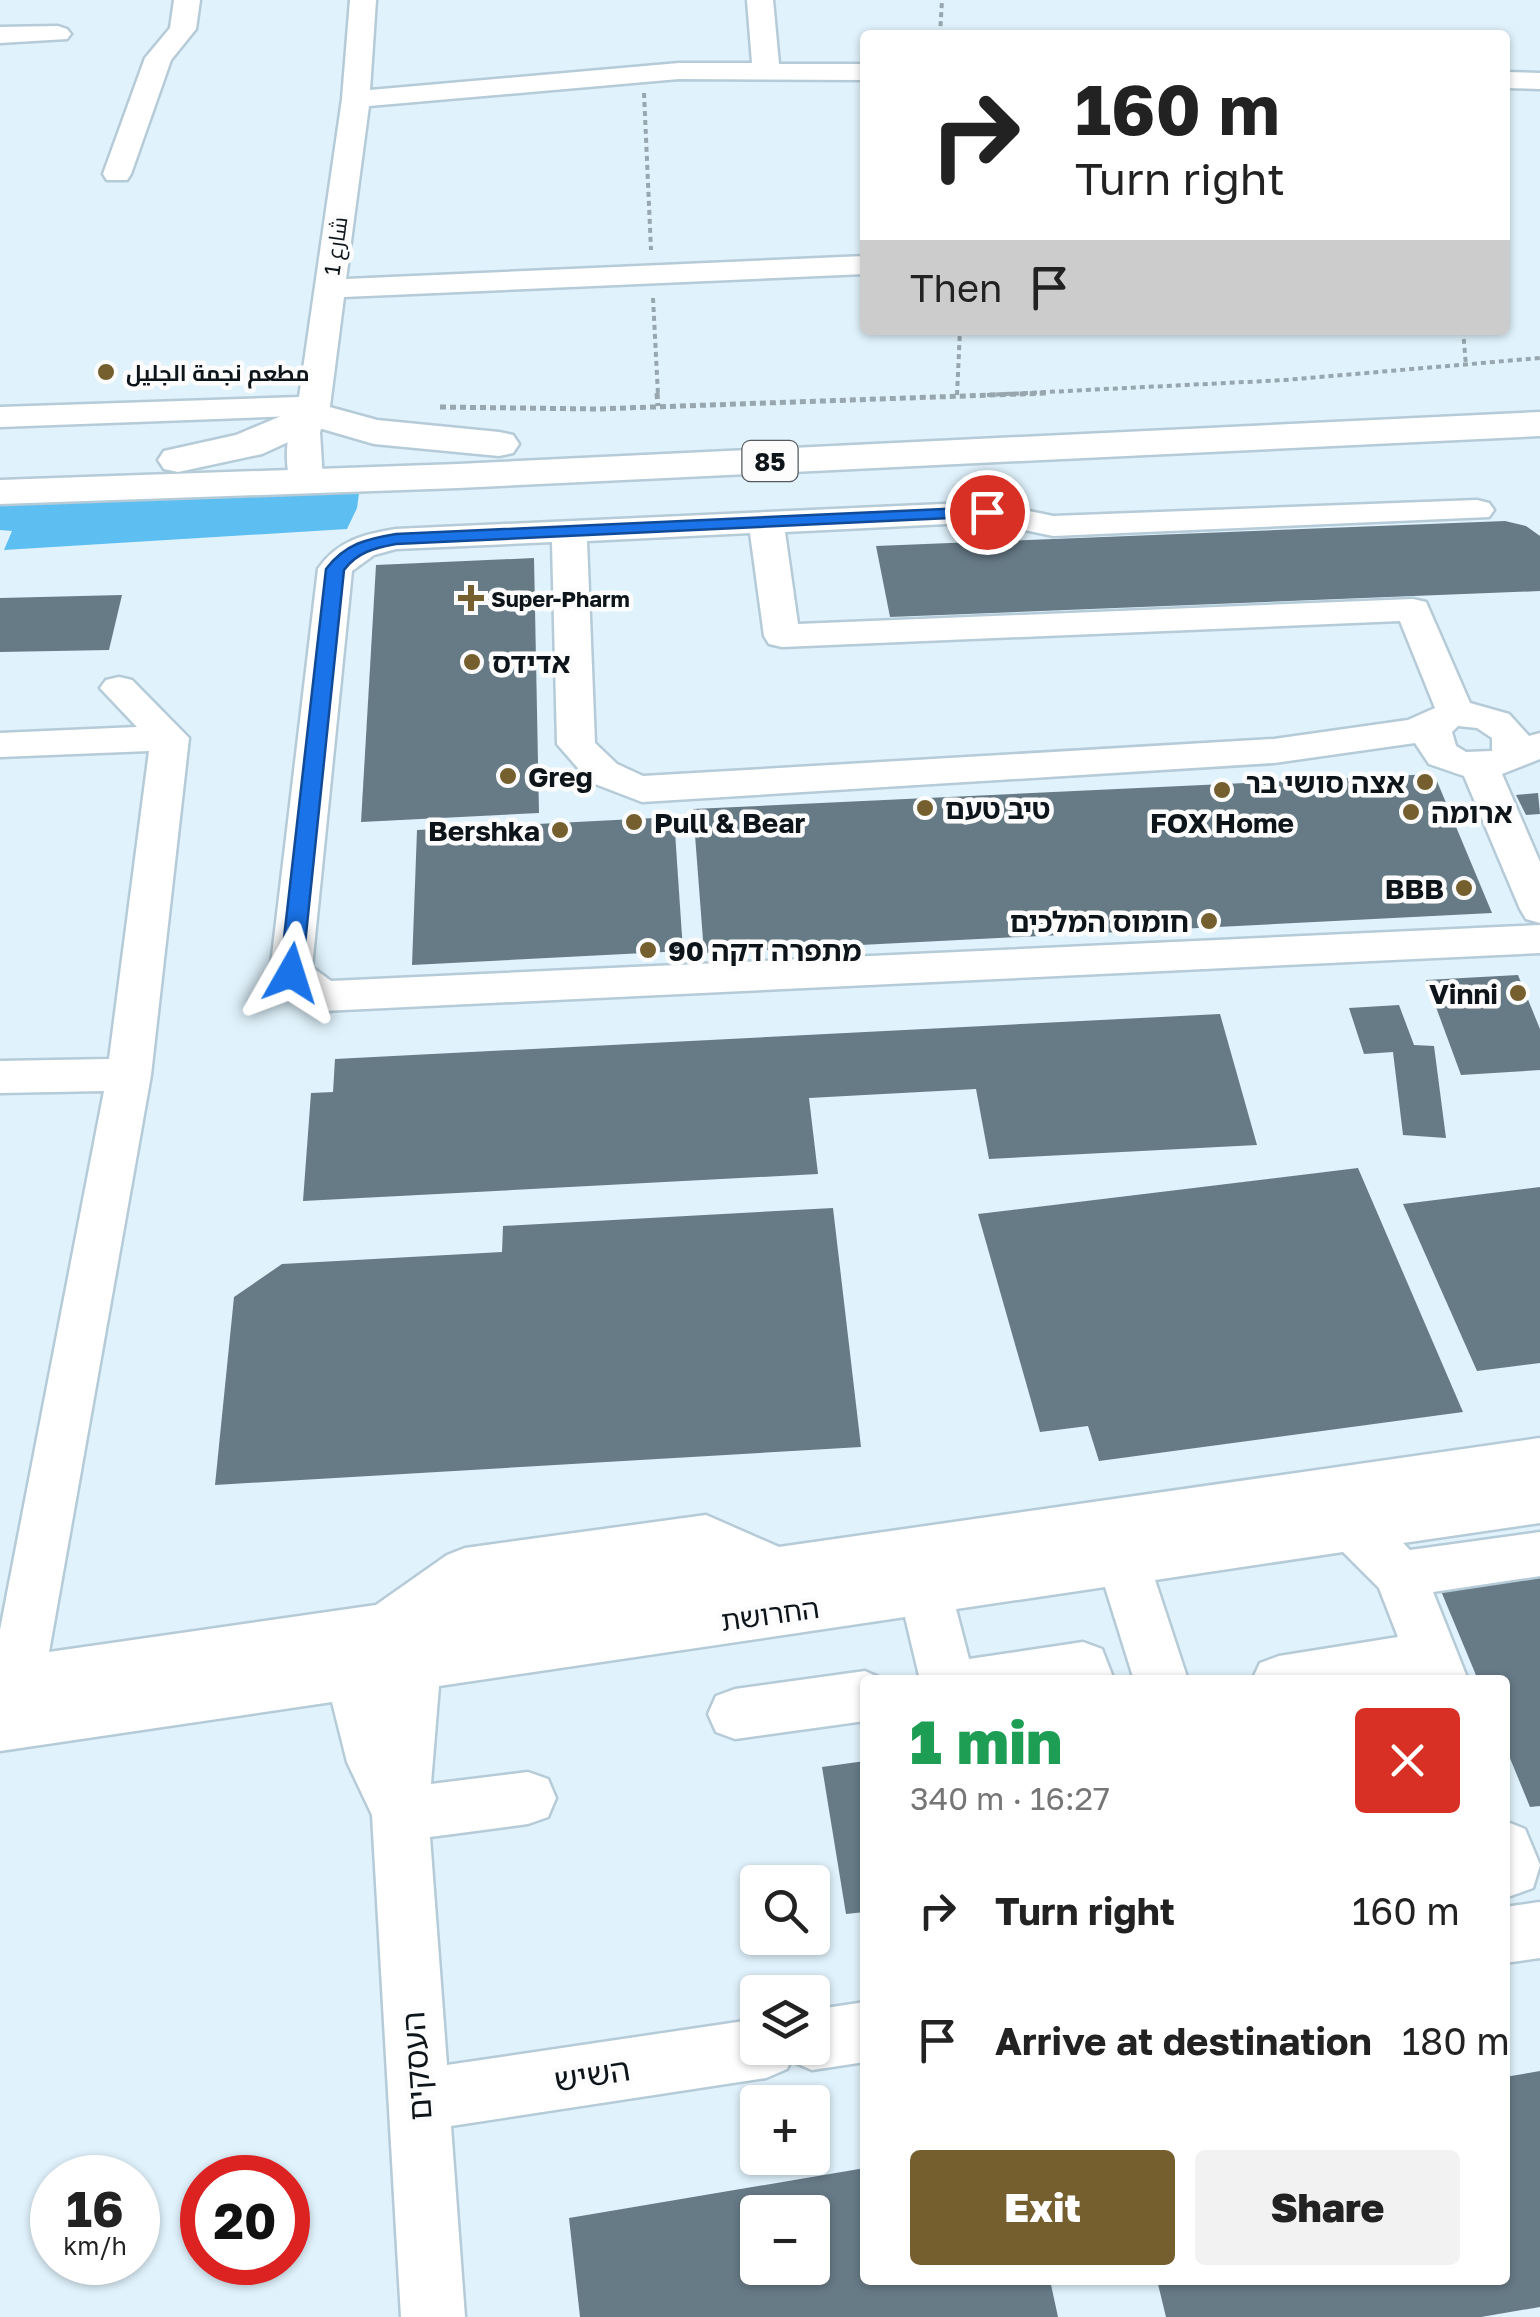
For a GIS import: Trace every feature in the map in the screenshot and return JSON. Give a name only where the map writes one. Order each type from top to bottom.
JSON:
[{"type":"highway","name":"85","points":[[0,492],[374,432],[536,448],[1540,399]]},
{"type":"highway","name":"85","points":[[313,439],[1540,424]]},
{"type":"highway","points":[[1493,427],[1540,432]]},
{"type":"highway","points":[[0,467],[172,461],[260,442],[313,439]]},
{"type":"street","points":[[118,174],[158,58],[182,30],[187,0]]},
{"type":"street","name":"شارع 1","points":[[313,439],[356,98],[363,0]]},
{"type":"street","points":[[760,0],[766,70]]},
{"type":"street","points":[[0,35],[58,34]]},
{"type":"street","points":[[356,98],[643,73],[860,72]]},
{"type":"street","points":[[1510,80],[1540,81]]},
{"type":"street","points":[[330,289],[860,266]]},
{"type":"street","points":[[0,417],[313,439]]},
{"type":"street","points":[[1478,510],[1053,526],[987,512],[381,542],[345,556],[335,569],[291,973],[322,996],[1540,939]]},
{"type":"street","points":[[766,522],[782,636],[1413,610],[1446,719]]},
{"type":"street","points":[[570,531],[576,744],[586,760],[620,783],[642,788],[1274,751],[1415,731],[1446,719],[1478,716],[1496,750],[1540,909]]},
{"type":"street","points":[[119,688],[170,738]]},
{"type":"street","points":[[1446,719],[1431,740],[1441,753],[1496,750]]},
{"type":"street","points":[[1274,751],[1415,755],[1496,750],[1540,722]]},
{"type":"street","points":[[0,745],[170,738]]},
{"type":"street","points":[[6,1697],[129,1075],[170,738]]},
{"type":"street","points":[[0,1077],[129,1075]]},
{"type":"street","name":"החרושת","points":[[6,1697],[352,1674],[400,1646],[464,1571],[706,1537],[776,1570],[1540,1458]]},
{"type":"street","name":"החרושת","points":[[6,1697],[400,1646],[925,1591],[1540,1502]]},
{"type":"street","points":[[1344,1675],[1436,1668],[1400,1574],[1354,1529]]},
{"type":"street","points":[[883,1554],[925,1591],[945,1675]]},
{"type":"street","points":[[1400,1574],[1540,1554]]},
{"type":"street","points":[[1124,1563],[1159,1675]]},
{"type":"street","points":[[400,1646],[412,1713],[400,1814]]},
{"type":"street","points":[[1016,1675],[1083,1666],[1086,1675]]},
{"type":"street","points":[[352,1674],[375,1762],[400,1814]]},
{"type":"street","points":[[734,1714],[860,1697]]},
{"type":"street","points":[[400,1814],[528,1798]]},
{"type":"street","name":"העסקים","points":[[400,1814],[433,2317]]},
{"type":"street","points":[[1510,1934],[1540,1930]]},
{"type":"street","points":[[830,2037],[860,2033]]},
{"type":"street","name":"השיש","points":[[418,2100],[740,2052]]},
{"type":"path","points":[[940,30],[942,0]]},
{"type":"path","points":[[643,73],[658,406]]},
{"type":"path","points":[[957,396],[960,335]]},
{"type":"path","points":[[1463,335],[1466,366]]},
{"type":"path","points":[[434,407],[533,412],[957,396],[1369,376],[1540,358]]},
{"type":"shaded area","points":[[360,486],[357,508],[347,529],[4,550],[12,531],[0,530],[0,500]]},
{"type":"building","points":[[1505,521],[1526,526],[1540,536],[1540,591],[890,617],[876,546]]},
{"type":"building","points":[[534,558],[539,813],[361,822],[376,565]]},
{"type":"building","points":[[122,595],[109,650],[0,652],[0,598]]},
{"type":"building","points":[[1434,774],[1492,913],[704,953],[693,809]]},
{"type":"building","points":[[1538,793],[1540,814],[1526,815],[1516,795]]},
{"type":"building","points":[[674,817],[683,951],[412,965],[417,830]]},
{"type":"building","points":[[1518,975],[1540,1029],[1540,1070],[1461,1075],[1426,980]]},
{"type":"building","points":[[1399,1005],[1414,1045],[1434,1046],[1446,1138],[1403,1135],[1393,1052],[1364,1054],[1349,1008]]},
{"type":"building","points":[[1220,1014],[1257,1145],[989,1159],[976,1089],[809,1098],[818,1174],[303,1201],[311,1093],[333,1092],[335,1059]]},
{"type":"building","points":[[1358,1168],[1463,1412],[1099,1461],[1088,1426],[1040,1432],[978,1214]]},
{"type":"building","points":[[1540,1187],[1540,1363],[1477,1371],[1403,1204]]},
{"type":"building","points":[[833,1208],[861,1447],[215,1485],[234,1297],[282,1264],[502,1252],[503,1226]]},
{"type":"building","points":[[1540,1576],[1540,1806],[1530,1807],[1510,1758],[1510,1675],[1476,1675],[1441,1591]]},
{"type":"building","points":[[860,1762],[860,1913],[846,1914],[822,1767]]},
{"type":"building","points":[[1540,2071],[1540,2307],[1481,2317],[1166,2317],[1158,2285],[1510,2285],[1510,2076]]},
{"type":"building","points":[[860,2169],[860,2285],[1051,2285],[1058,2317],[580,2317],[569,2218]]},
{"type":"place","name":"مطعم نجمة الجليل","points":[[106,372]]},
{"type":"place","name":"Super-Pharm","points":[[471,598]]},
{"type":"place","name":"אדידס","points":[[472,662]]},
{"type":"place","name":"Greg","points":[[508,776]]},
{"type":"place","name":"אצה סושי בר","points":[[1425,782]]},
{"type":"place","name":"FOX Home","points":[[1222,790]]},
{"type":"place","name":"טיב טעם","points":[[925,808]]},
{"type":"place","name":"ארומה","points":[[1411,812]]},
{"type":"place","name":"Pull & Bear","points":[[634,822]]},
{"type":"place","name":"Bershka","points":[[560,830]]},
{"type":"place","name":"BBB","points":[[1464,888]]},
{"type":"place","name":"חומוס המלכים","points":[[1209,921]]},
{"type":"place","name":"מתפרה דקה 90","points":[[648,950]]},
{"type":"place","name":"Vinni","points":[[1518,993]]},
{"type":"route","points":[[291,973],[335,569],[345,556],[367,544],[396,539],[987,512]]}]
